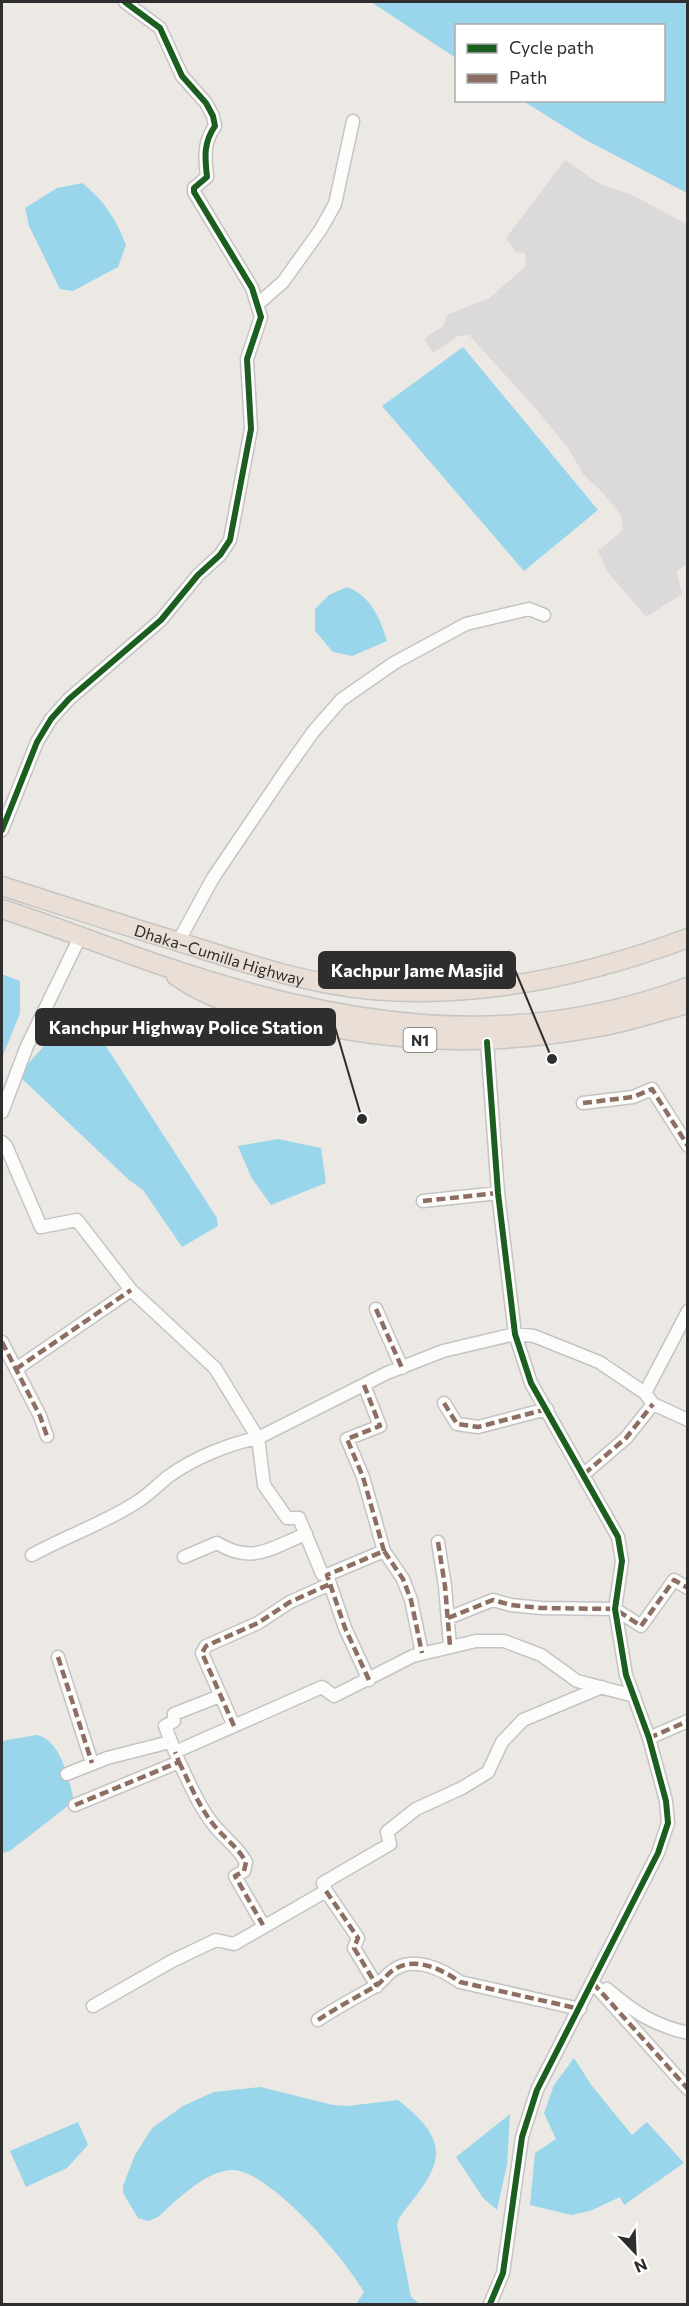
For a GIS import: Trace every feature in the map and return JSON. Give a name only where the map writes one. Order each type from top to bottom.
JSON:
[{"type":"highway","name":"Dhaka–Cumilla Highway","points":[[2,886],[108,922],[247,964],[315,981],[372,990],[421,992],[467,990],[542,980],[589,970],[679,941]]},
{"type":"highway","name":"Dhaka–Cumilla Highway","points":[[2,909],[163,966],[318,1010],[394,1023],[505,1026],[611,1010],[687,987]]},
{"type":"highway","points":[[679,941],[687,927]]},
{"type":"highway","name":"N1","points":[[163,966],[199,991],[272,1015],[319,1026],[407,1039],[487,1042],[543,1036],[604,1026],[687,1004]]},
{"type":"street","points":[[2,830],[37,742],[51,720],[69,699],[161,620],[198,575],[220,555],[230,540],[251,429],[248,359],[261,317],[259,303],[236,260],[194,192],[194,188],[207,177],[203,155],[209,134],[215,126],[213,116],[206,102],[182,76],[160,28],[125,2]]},
{"type":"street","points":[[259,303],[283,282],[321,229],[335,204],[353,121]]},
{"type":"street","points":[[178,942],[213,878],[313,732],[341,700],[394,663],[466,624],[529,609],[544,615]]},
{"type":"street","points":[[2,1112],[27,1046],[80,937]]},
{"type":"street","points":[[487,1042],[489,1099],[514,1334],[531,1383],[618,1537],[622,1562],[615,1609],[626,1675],[650,1738],[666,1801],[668,1823],[658,1853],[537,2090],[522,2137],[503,2272],[490,2304]]},
{"type":"street","points":[[583,1103],[633,1097],[652,1089],[687,1146]]},
{"type":"street","points":[[2,1142],[6,1146],[41,1227],[77,1220],[131,1290],[215,1368],[258,1438],[264,1485],[287,1518],[299,1518],[322,1574],[329,1579],[345,1628],[369,1680]]},
{"type":"street","points":[[423,1201],[498,1193]]},
{"type":"street","points":[[16,1369],[131,1290]]},
{"type":"street","points":[[376,1309],[402,1368]]},
{"type":"street","points":[[645,1393],[687,1311]]},
{"type":"street","points":[[32,1555],[90,1529],[141,1500],[170,1476],[197,1459],[238,1442],[258,1438],[402,1368],[443,1351],[514,1334],[534,1336],[599,1362],[645,1393],[653,1404],[687,1420]]},
{"type":"street","points":[[2,1341],[40,1416],[47,1436]]},
{"type":"street","points":[[364,1386],[380,1426],[347,1439],[363,1478],[384,1551],[403,1579],[411,1600],[422,1653]]},
{"type":"street","points":[[444,1403],[457,1424],[478,1426],[547,1409]]},
{"type":"street","points":[[584,1474],[626,1438],[653,1404]]},
{"type":"street","points":[[184,1557],[217,1543],[235,1554],[253,1555],[306,1534]]},
{"type":"street","points":[[438,1542],[450,1646]]},
{"type":"street","points":[[234,1726],[202,1653],[206,1646],[258,1623],[329,1579],[384,1551]]},
{"type":"street","points":[[448,1618],[493,1600],[511,1605],[541,1608],[615,1609],[641,1626],[674,1580],[687,1588]]},
{"type":"street","points":[[75,1806],[175,1752],[322,1688],[334,1696],[422,1653],[450,1646],[476,1641],[504,1641],[541,1655],[576,1681],[634,1696]]},
{"type":"street","points":[[58,1657],[92,1763]]},
{"type":"street","points":[[377,1986],[354,1948],[358,1938],[326,1891],[323,1882],[390,1844],[387,1832],[416,1809],[462,1788],[488,1772],[502,1742],[523,1720],[602,1687]]},
{"type":"street","points":[[220,1696],[174,1714],[174,1721],[165,1726],[202,1809],[220,1833],[238,1848],[246,1862],[244,1871],[235,1876],[263,1925]]},
{"type":"street","points":[[650,1738],[687,1721]]},
{"type":"street","points":[[67,1774],[92,1763],[175,1752]]},
{"type":"street","points":[[93,2006],[216,1940],[234,1944],[263,1925],[326,1891]]},
{"type":"street","points":[[318,2020],[348,2000],[377,1986],[395,1968],[414,1963],[444,1971],[460,1982],[580,2009]]},
{"type":"street","points":[[594,1981],[638,2015],[666,2028],[687,2034]]},
{"type":"street","points":[[594,1981],[687,2089]]},
{"type":"shaded area","points":[[565,160],[600,184],[632,195],[687,224],[687,563],[677,572],[682,594],[646,617],[607,571],[598,551],[623,530],[621,515],[583,474],[568,448],[469,335],[458,336],[433,353],[424,339],[443,326],[448,314],[488,299],[526,266],[525,253],[516,252],[506,238]]},
{"type":"water","points":[[371,2],[687,2],[687,193],[584,139],[525,102],[665,102],[665,24],[455,24],[455,57]]},
{"type":"water","points":[[82,183],[109,211],[126,245],[118,267],[73,291],[60,289],[29,226],[25,208],[57,188]]},
{"type":"water","points":[[463,347],[598,510],[524,571],[382,406]]},
{"type":"water","points":[[347,587],[368,602],[381,624],[387,641],[352,656],[333,652],[315,631],[315,609],[329,595]]},
{"type":"water","points":[[2,974],[20,981],[20,1013],[2,1058]]},
{"type":"water","points":[[71,1016],[102,1040],[217,1218],[218,1226],[182,1247],[143,1190],[129,1180],[18,1075]]},
{"type":"water","points":[[278,1139],[321,1148],[326,1183],[271,1205],[251,1177],[238,1146]]},
{"type":"water","points":[[36,1735],[45,1738],[58,1752],[74,1801],[10,1851],[2,1853],[2,1741]]},
{"type":"water","points":[[574,2058],[592,2086],[632,2135],[647,2122],[684,2163],[624,2205],[620,2197],[590,2211],[571,2215],[530,2205],[535,2153],[556,2139],[544,2113],[554,2085]]},
{"type":"water","points":[[261,2087],[333,2105],[347,2106],[398,2100],[429,2131],[435,2145],[436,2158],[423,2186],[399,2218],[397,2225],[411,2297],[420,2304],[356,2304],[364,2292],[324,2239],[285,2200],[247,2173],[231,2170],[211,2176],[182,2195],[158,2217],[148,2221],[138,2218],[123,2193],[123,2186],[135,2155],[152,2128],[183,2106],[214,2092]]},
{"type":"water","points":[[510,2114],[507,2165],[497,2210],[483,2198],[456,2157]]},
{"type":"water","points":[[78,2122],[88,2145],[67,2168],[26,2187],[10,2151]]},
{"type":"marked path","points":[[583,1103],[633,1097],[652,1089],[688,1146]]},
{"type":"marked path","points":[[423,1201],[498,1193]]},
{"type":"marked path","points":[[16,1369],[131,1290]]},
{"type":"marked path","points":[[376,1309],[402,1368]]},
{"type":"marked path","points":[[2,1342],[40,1416],[47,1436]]},
{"type":"marked path","points":[[364,1385],[380,1426],[347,1439],[363,1477],[384,1551]]},
{"type":"marked path","points":[[444,1403],[457,1424],[478,1427],[547,1409]]},
{"type":"marked path","points":[[584,1474],[626,1438],[653,1404]]},
{"type":"marked path","points":[[438,1542],[445,1586],[450,1646]]},
{"type":"marked path","points":[[369,1680],[345,1628],[327,1575],[384,1551],[403,1579],[411,1600],[422,1653]]},
{"type":"marked path","points":[[448,1618],[493,1600],[511,1605],[541,1608],[615,1609],[641,1626],[674,1580],[688,1588]]},
{"type":"marked path","points":[[234,1726],[202,1653],[206,1646],[258,1623],[290,1602],[330,1584]]},
{"type":"marked path","points":[[58,1657],[92,1763]]},
{"type":"marked path","points":[[649,1738],[688,1721]]},
{"type":"marked path","points":[[75,1805],[179,1762],[175,1752]]},
{"type":"marked path","points":[[179,1762],[207,1816],[246,1862],[244,1871],[235,1876],[263,1925]]},
{"type":"marked path","points":[[326,1891],[358,1938],[354,1948],[377,1986]]},
{"type":"marked path","points":[[318,2020],[377,1985],[395,1969],[412,1964],[438,1969],[460,1982],[580,2009]]},
{"type":"marked path","points":[[593,1983],[688,2089]]},
{"type":"cycle path","points":[[2,830],[37,742],[51,719],[69,699],[161,620],[198,575],[220,555],[230,540],[251,429],[247,359],[261,317],[252,288],[194,192],[194,188],[207,177],[206,151],[208,138],[215,126],[213,116],[206,103],[182,76],[160,28],[125,2]]},
{"type":"cycle path","points":[[487,1042],[498,1193],[515,1334],[531,1383],[618,1537],[622,1561],[615,1609],[626,1675],[649,1738],[666,1801],[668,1823],[658,1853],[537,2090],[522,2137],[503,2273],[490,2304]]},
{"type":"place","name":"Kachpur Jame Masjid","points":[[552,1059]]},
{"type":"place","name":"Kanchpur Highway Police Station","points":[[362,1119]]}]
